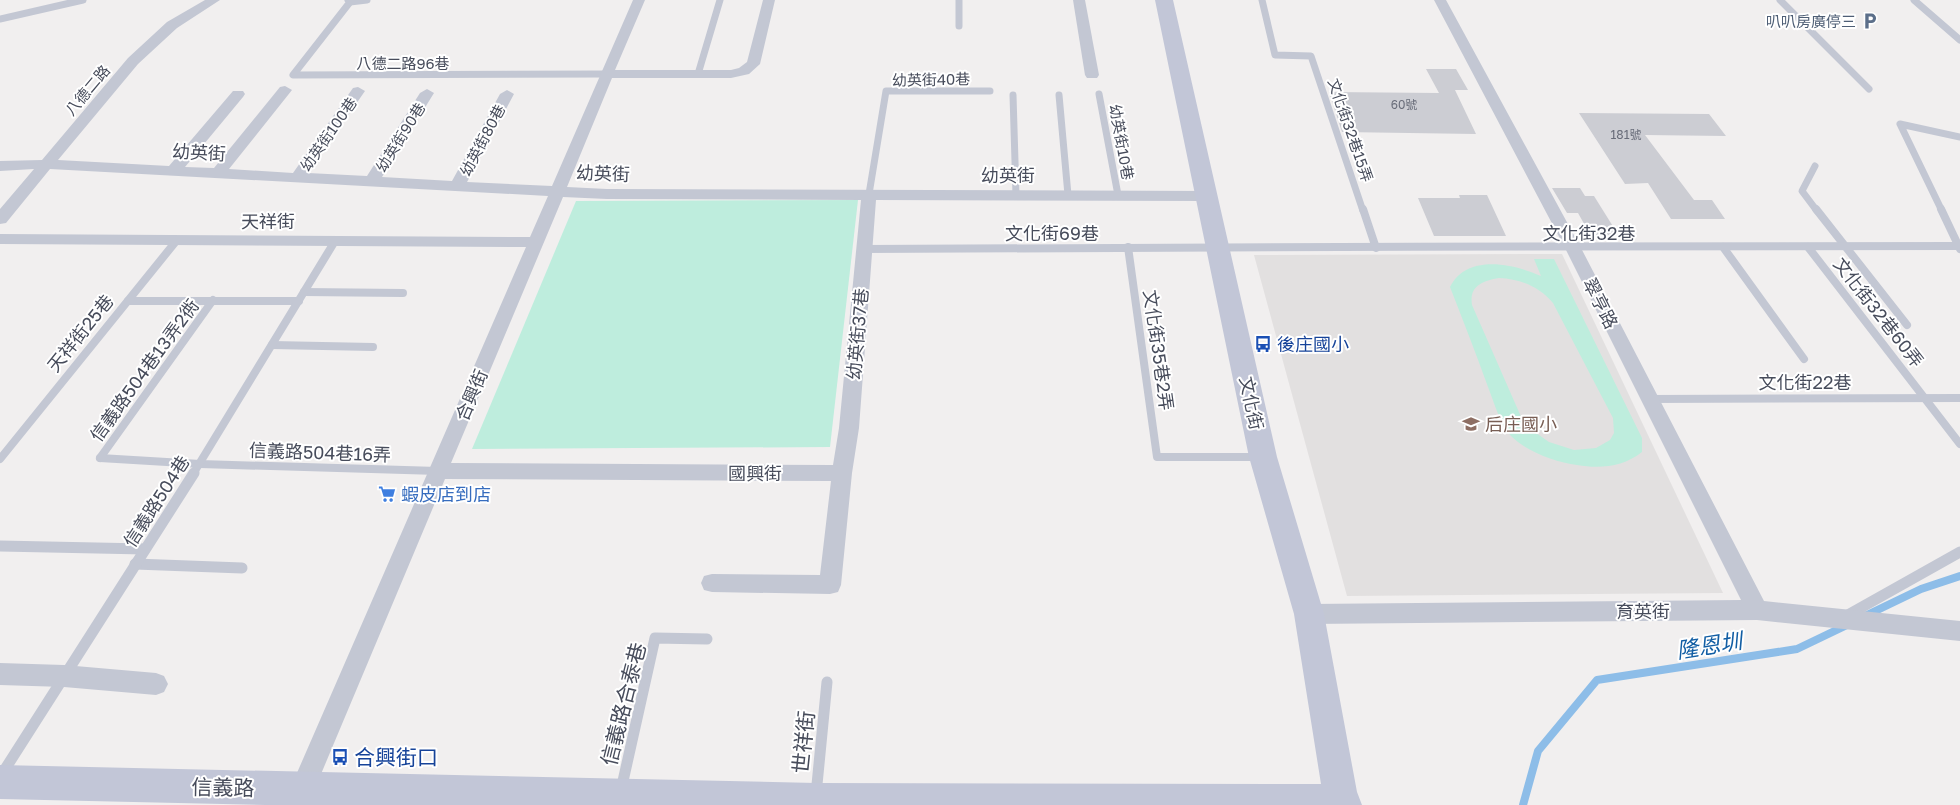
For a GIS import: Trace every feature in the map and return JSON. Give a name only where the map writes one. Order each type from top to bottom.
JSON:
[{"type":"street","name":"八德二路","points":[[0,219],[133,61],[172,25],[214,0]]},
{"type":"street","name":"合興街","points":[[299,797],[639,0]]},
{"type":"street","points":[[607,74],[731,74],[744,71],[752,64],[769,0]]},
{"type":"street","points":[[1079,0],[1092,75]]},
{"type":"street","name":"文化街","points":[[1164,0],[1263,457],[1308,614],[1343,804]]},
{"type":"street","name":"翠亨路","points":[[1440,0],[1573,248],[1757,610]]},
{"type":"street","points":[[218,173],[285,90]]},
{"type":"street","name":"幼英街100巷","points":[[298,177],[358,91]]},
{"type":"street","name":"幼英街90巷","points":[[372,181],[427,93]]},
{"type":"street","points":[[173,171],[238,94]]},
{"type":"street","name":"幼英街80巷","points":[[457,186],[507,94]]},
{"type":"street","name":"幼英街","points":[[0,166],[46,164],[616,194],[1206,196]]},
{"type":"street","name":"幼英街37巷","points":[[842,473],[849,428],[870,194]]},
{"type":"street","name":"天祥街","points":[[0,239],[536,242]]},
{"type":"street","name":"國興街","points":[[438,471],[842,473]]},
{"type":"street","points":[[712,583],[830,585],[842,473]]},
{"type":"street","name":"育英街","points":[[1308,614],[1757,610],[1853,619]]},
{"type":"street","points":[[1853,619],[1960,630]]},
{"type":"street","points":[[0,674],[64,676],[156,684]]},
{"type":"street","name":"信義路","points":[[0,782],[299,797],[564,800],[620,796],[816,802],[1343,804]]},
{"type":"lane","points":[[0,19],[83,0]]},
{"type":"lane","points":[[349,1],[367,0]]},
{"type":"lane","points":[[698,74],[720,0]]},
{"type":"lane","points":[[959,26],[960,0]]},
{"type":"lane","name":"文化街32巷15弄","points":[[1262,0],[1275,55],[1311,56],[1376,248]]},
{"type":"lane","points":[[1780,0],[1869,89]]},
{"type":"lane","points":[[1914,0],[1960,40]]},
{"type":"lane","name":"八德二路96巷","points":[[349,1],[293,74],[607,74]]},
{"type":"lane","name":"幼英街40巷","points":[[870,194],[886,91],[990,91]]},
{"type":"lane","name":"幼英街10巷","points":[[1099,94],[1118,195]]},
{"type":"lane","points":[[1013,95],[1016,195]]},
{"type":"lane","points":[[1059,95],[1068,195]]},
{"type":"lane","points":[[1959,247],[1900,124],[1960,137]]},
{"type":"lane","points":[[1815,166],[1802,190],[1907,325]]},
{"type":"lane","name":"天祥街25巷","points":[[0,458],[177,240]]},
{"type":"lane","name":"信義路504巷","points":[[0,777],[200,464],[335,241]]},
{"type":"lane","name":"文化街32巷","points":[[1218,246],[1376,248],[1959,247]]},
{"type":"lane","name":"文化街69巷","points":[[864,249],[1218,246]]},
{"type":"lane","name":"文化街35巷2弄","points":[[1128,247],[1157,457],[1263,457]]},
{"type":"lane","points":[[1723,247],[1804,359]]},
{"type":"lane","name":"文化街32巷60弄","points":[[1808,247],[1960,444]]},
{"type":"lane","points":[[304,292],[403,293]]},
{"type":"lane","name":"信義路504巷13弄2衖","points":[[100,458],[213,300]]},
{"type":"lane","points":[[128,301],[299,301]]},
{"type":"lane","points":[[272,345],[373,347]]},
{"type":"lane","name":"文化街22巷","points":[[1650,399],[1960,398]]},
{"type":"lane","name":"信義路504巷16弄","points":[[100,458],[200,464],[438,471]]},
{"type":"lane","points":[[0,546],[145,549]]},
{"type":"lane","points":[[1853,619],[1960,552]]},
{"type":"lane","points":[[135,564],[242,568]]},
{"type":"lane","name":"信義路合泰巷","points":[[620,796],[655,638],[707,639]]},
{"type":"lane","name":"世祥街","points":[[816,802],[828,682]]},
{"type":"shaded area","name":"后庄國小","points":[[1562,254],[1723,593],[1347,596],[1254,255]]},
{"type":"green space","points":[[858,200],[830,447],[472,449],[576,201]]},
{"type":"green space","points":[[1534,259],[1554,259],[1642,438],[1642,452],[1627,461],[1611,466],[1594,467],[1569,464],[1551,459],[1518,442],[1507,431],[1500,419],[1450,287],[1458,276],[1468,269],[1479,265],[1505,265],[1541,276]],"holes":[[[1499,278],[1529,284],[1542,292],[1553,303],[1613,418],[1614,433],[1610,440],[1596,448],[1574,450],[1549,442],[1529,428],[1522,419],[1472,305],[1473,293],[1482,283]]]},
{"type":"building","points":[[1426,69],[1456,69],[1468,90],[1455,90],[1476,134],[1342,132],[1329,92],[1439,93]]},
{"type":"building","points":[[1579,113],[1709,114],[1726,136],[1645,135],[1694,200],[1712,200],[1725,219],[1671,219],[1648,183],[1625,184]]},
{"type":"building","points":[[1552,188],[1580,188],[1585,196],[1594,196],[1619,236],[1591,236],[1578,213],[1567,213]]},
{"type":"building","points":[[1459,195],[1487,195],[1506,236],[1434,236],[1418,198],[1460,198]]},
{"type":"waterway","name":"隆恩圳","points":[[1867,615],[1921,589],[1960,576]]},
{"type":"waterway","name":"隆恩圳","points":[[1523,805],[1538,751],[1597,680],[1797,649],[1847,625]]},
{"type":"place","name":"叭叭房廣停三","points":[[1870,21]]},
{"type":"place","name":"後庄國小","points":[[1263,344]]},
{"type":"place","name":"后庄國小","points":[[1471,424]]},
{"type":"place","name":"蝦皮店到店","points":[[387,494]]},
{"type":"place","name":"合興街口","points":[[340,757]]}]
